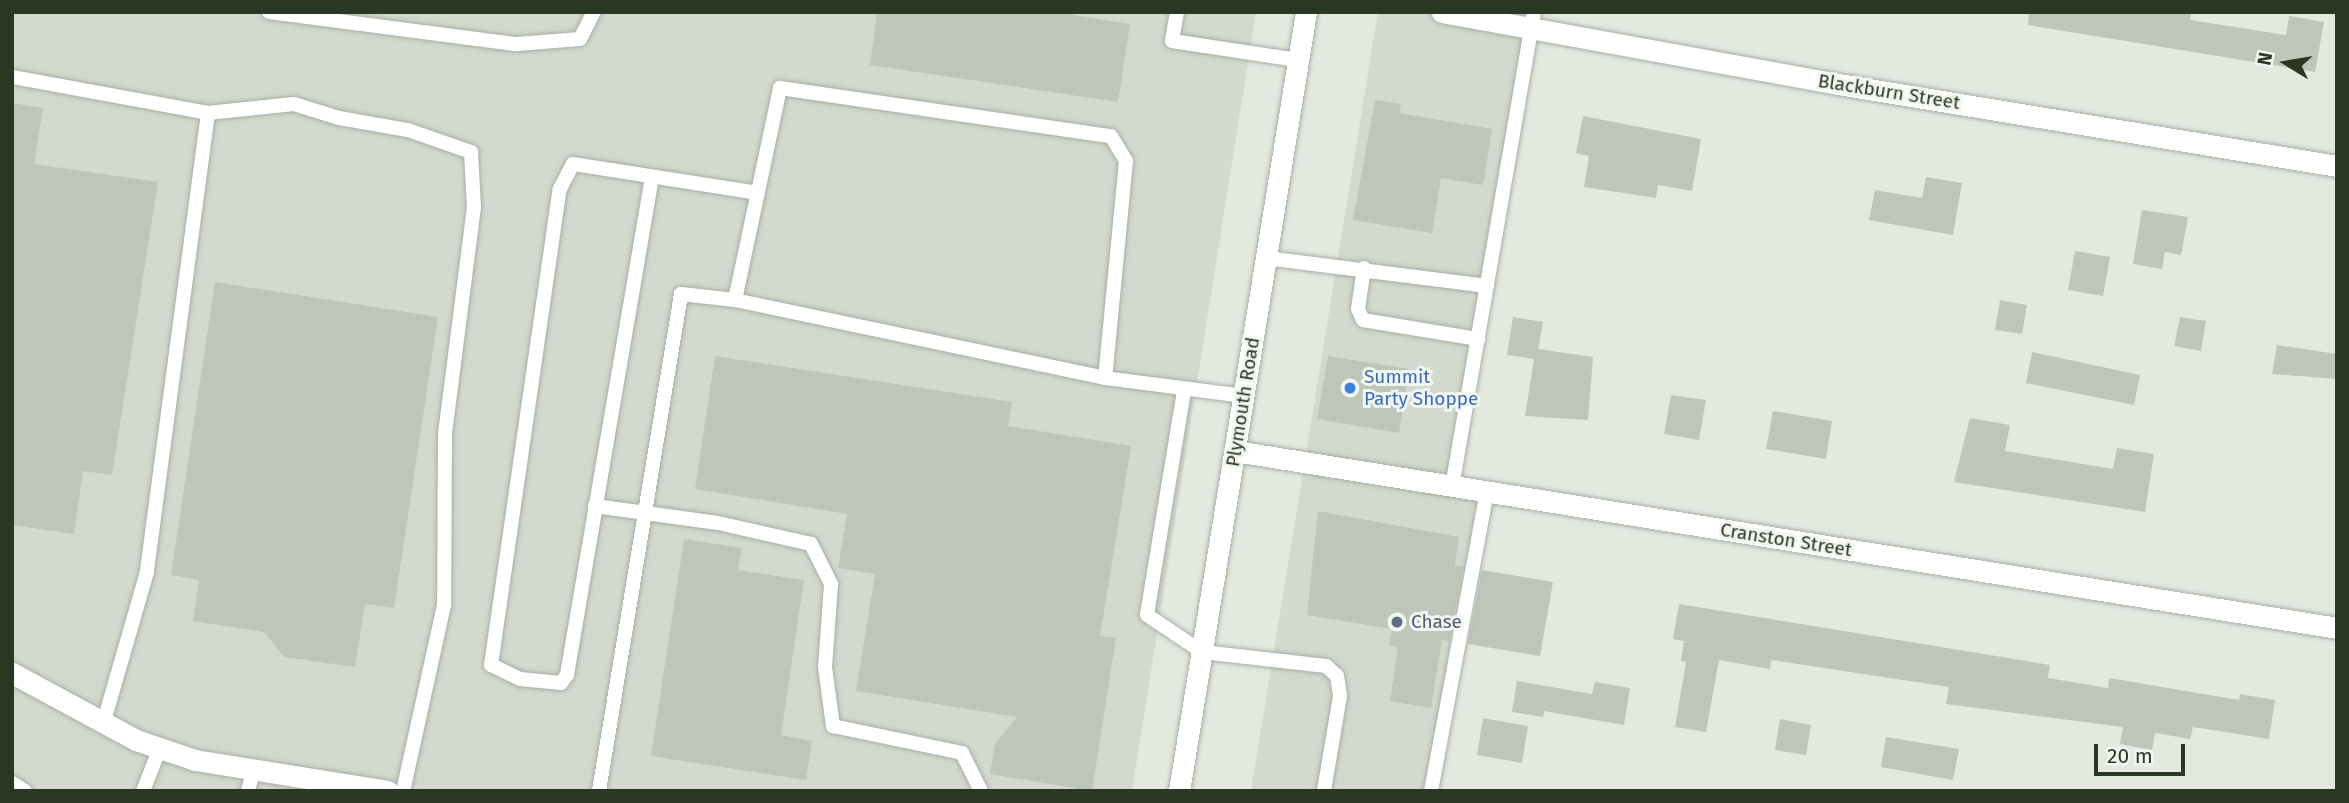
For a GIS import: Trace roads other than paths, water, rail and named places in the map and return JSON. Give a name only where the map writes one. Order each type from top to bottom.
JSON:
[{"type":"street","name":"Plymouth Road","points":[[1179,791],[1306,12]]},
{"type":"street","name":"Blackburn Street","points":[[1441,12],[1533,22],[2337,166]]},
{"type":"street","name":"Cranston Street","points":[[1235,451],[2337,628]]},
{"type":"street","points":[[12,673],[103,724],[195,760],[388,791]]},
{"type":"lane","points":[[269,12],[517,44],[580,39],[594,12]]},
{"type":"lane","points":[[1177,12],[1172,41],[1298,60]]},
{"type":"lane","points":[[1452,487],[1533,22]]},
{"type":"lane","points":[[12,77],[208,113],[294,104],[339,118],[408,130],[471,152],[474,207],[445,434],[444,605],[403,791]]},
{"type":"lane","points":[[735,300],[780,88],[1111,136],[1126,161],[1105,379]]},
{"type":"lane","points":[[103,724],[147,572],[208,113]]},
{"type":"lane","points":[[652,177],[567,675],[561,683],[520,679],[491,665],[559,189],[573,164],[758,192]]},
{"type":"lane","points":[[1266,258],[1364,268],[1487,286]]},
{"type":"lane","points":[[1364,268],[1358,309],[1363,320],[1478,339]]},
{"type":"lane","points":[[600,791],[681,294],[735,300],[1105,379],[1243,397]]},
{"type":"lane","points":[[1184,391],[1147,615],[1202,652],[1326,666],[1337,676],[1340,696],[1324,791]]},
{"type":"lane","points":[[1431,791],[1487,493]]},
{"type":"lane","points":[[595,506],[718,523],[811,544],[831,584],[825,667],[833,726],[962,753],[981,791]]},
{"type":"lane","points":[[144,791],[160,748]]},
{"type":"lane","points":[[248,791],[254,769]]},
{"type":"lane","points":[[12,783],[25,791]]},
{"type":"place","name":"Summit Party Shoppe","points":[[1350,388]]},
{"type":"place","name":"Chase","points":[[1397,622]]}]
